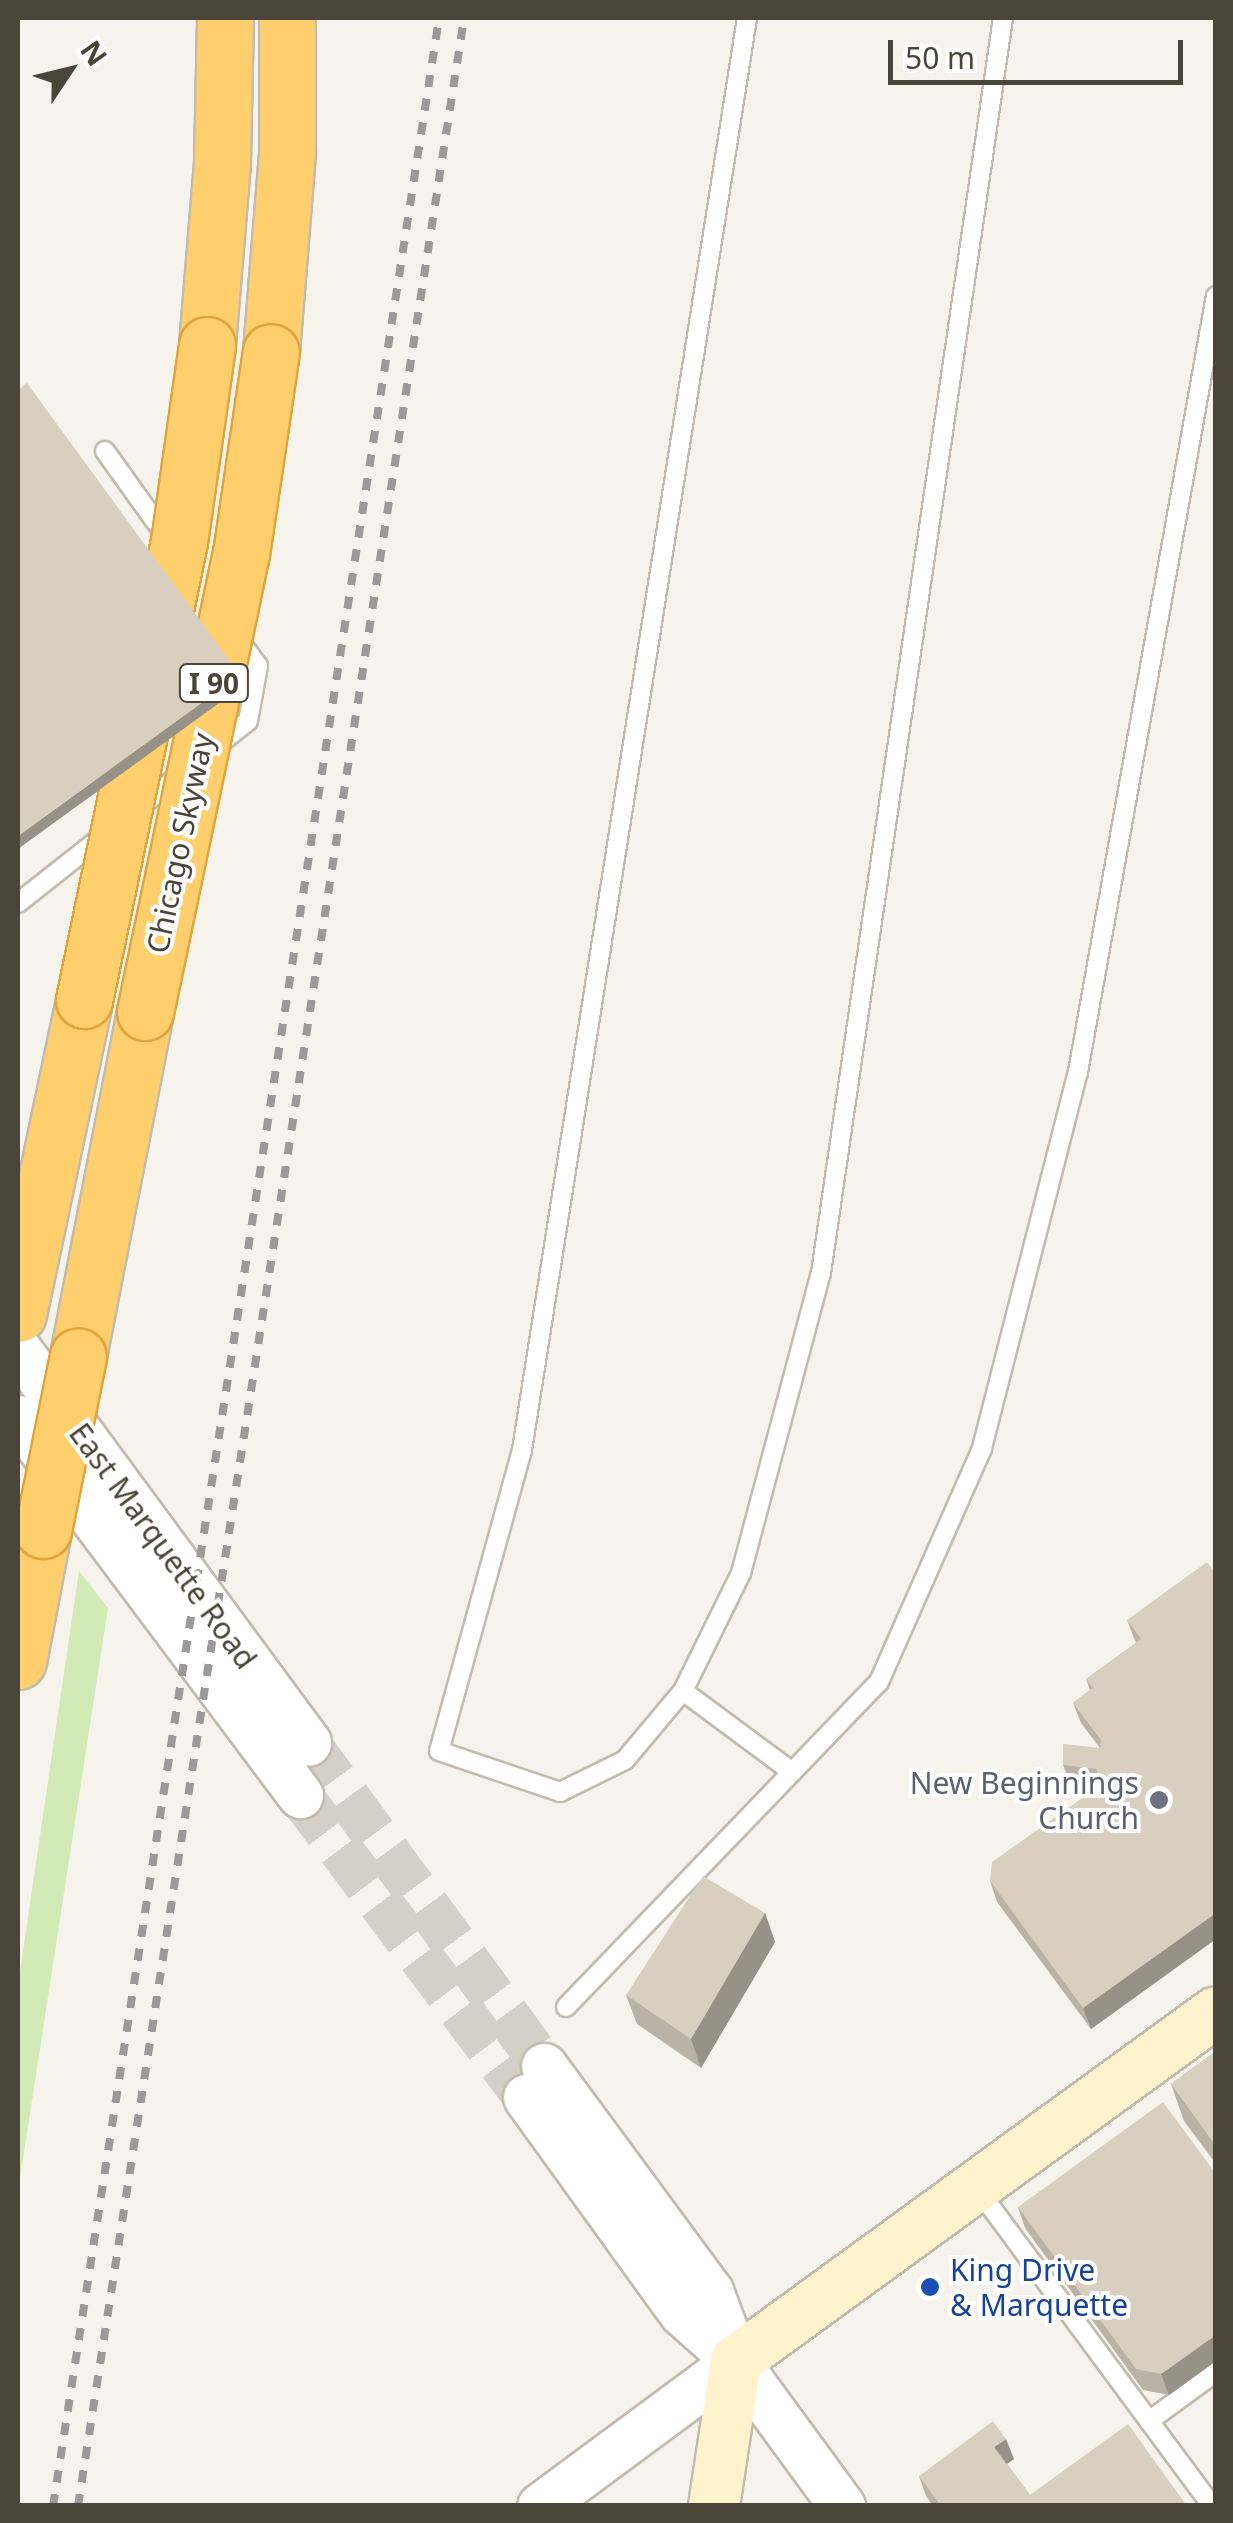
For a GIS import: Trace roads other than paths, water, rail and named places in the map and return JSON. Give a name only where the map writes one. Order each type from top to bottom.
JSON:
[{"type":"highway","name":"Chicago Skyway","points":[[20,1298],[179,542],[207,345],[222,161],[225,18]]},
{"type":"highway","name":"Chicago Skyway","points":[[18,1661],[145,1012],[241,554],[271,352],[287,151],[287,18]]},
{"type":"main road","points":[[714,2506],[736,2361],[1216,2012]]},
{"type":"street","name":"East Marquette Road","points":[[18,1349],[308,1743]]},
{"type":"street","name":"East Marquette Road","points":[[18,1418],[300,1795]]},
{"type":"street","points":[[535,2082],[682,2313],[736,2361],[842,2506]]},
{"type":"street","points":[[540,2506],[736,2361]]},
{"type":"lane","points":[[746,18],[522,1450],[439,1751],[560,1792],[625,1760],[683,1691],[740,1573],[821,1273],[1004,18]]},
{"type":"lane","points":[[566,2007],[878,1682],[982,1448],[1078,1072],[1216,296]]},
{"type":"lane","points":[[105,450],[193,574]]},
{"type":"lane","points":[[18,903],[248,721],[258,666],[214,605]]},
{"type":"lane","points":[[683,1691],[792,1772]]},
{"type":"lane","points":[[976,2186],[1212,2506]]},
{"type":"lane","points":[[1149,2420],[1216,2372]]},
{"type":"tunnel","points":[[308,1743],[544,2066]]},
{"type":"tunnel","points":[[300,1795],[526,2097]]},
{"type":"railway","points":[[53,2506],[439,18]]},
{"type":"railway","points":[[78,2506],[464,18]]},
{"type":"place","name":"New Beginnings Church","points":[[1159,1800]]},
{"type":"place","name":"King Drive & Marquette","points":[[930,2287]]}]
